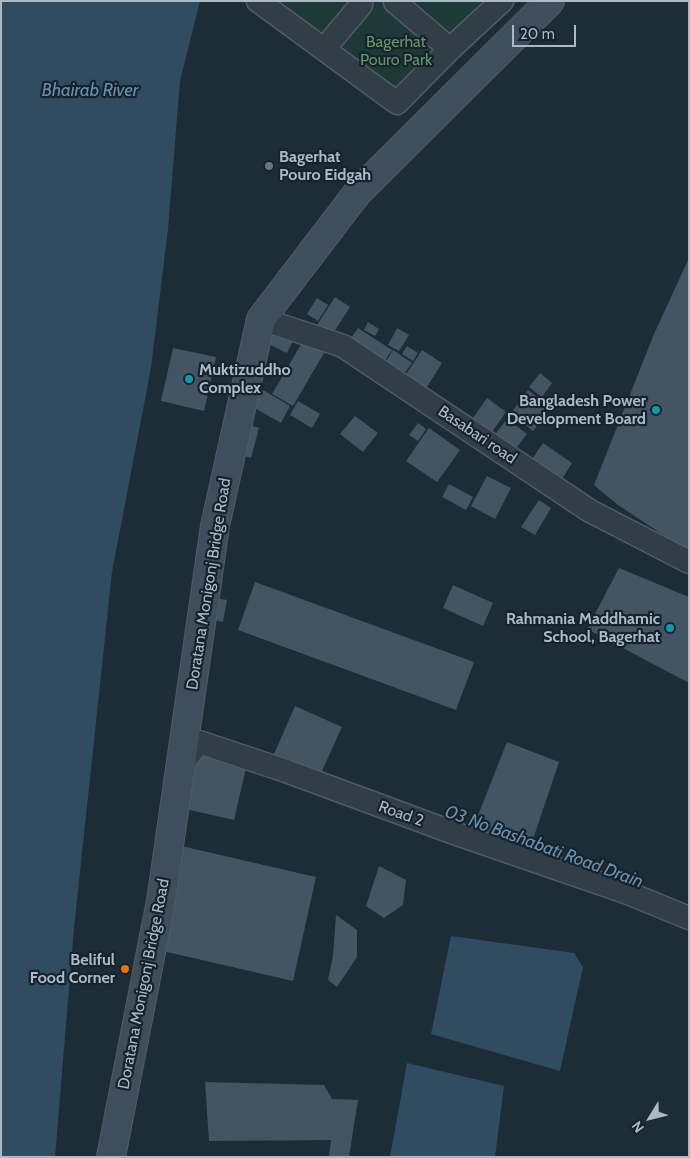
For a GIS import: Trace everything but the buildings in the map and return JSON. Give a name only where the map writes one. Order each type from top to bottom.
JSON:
[{"type":"main road","name":"Doratana Monigonj Bridge Road","points":[[111,1157],[161,901],[215,526],[261,319],[358,192],[550,1]]},
{"type":"street","points":[[258,1],[397,102],[450,48],[502,1]]},
{"type":"street","points":[[324,49],[359,3],[369,10],[377,11],[386,9],[395,2],[450,48]]},
{"type":"street","name":"Basabari road","points":[[261,319],[343,346],[590,511],[689,562]]},
{"type":"street","name":"Road 2","points":[[180,766],[199,742],[286,771],[454,833],[628,893],[689,918]]},
{"type":"green space","name":"Bagerhat Pouro Park","points":[[250,1],[519,1],[400,117],[249,4]]},
{"type":"water","name":"Bhairab River","points":[[1,1],[200,1],[180,81],[168,229],[151,368],[112,572],[74,928],[55,1157],[1,1157]]},
{"type":"water","points":[[451,936],[574,953],[583,967],[560,1071],[431,1034]]},
{"type":"water","points":[[407,1063],[504,1086],[495,1157],[390,1157]]},
{"type":"place","name":"Bagerhat Pouro Eidgah","points":[[269,166]]},
{"type":"place","name":"Muktizuddho Complex","points":[[189,379]]},
{"type":"place","name":"Bangladesh Power Development Board","points":[[656,410]]},
{"type":"place","name":"Rahmania Maddhamic School, Bagerhat","points":[[670,628]]},
{"type":"place","name":"Beliful Food Corner","points":[[125,969]]},
{"type":"water label","name":"03 No Bashabati Road Drain","points":[[544,847]]}]
